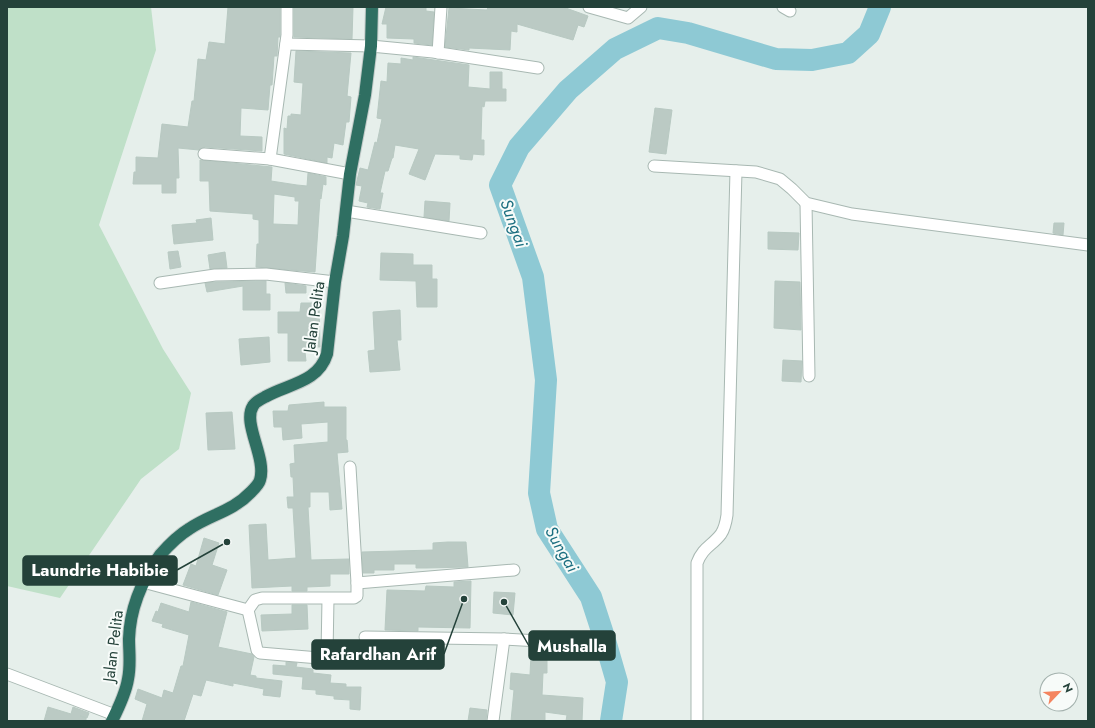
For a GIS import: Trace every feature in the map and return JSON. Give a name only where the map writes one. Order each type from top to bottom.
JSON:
[{"type":"highway","name":"Jalan Pelita","points":[[114,718],[128,680],[130,665],[129,638],[131,620],[134,606],[143,582],[161,554],[189,528],[230,509],[244,499],[260,481],[262,471],[261,461],[252,428],[250,412],[253,405],[271,393],[309,378],[319,369],[325,360],[328,350],[335,282],[350,174],[365,95],[371,46],[372,7]]},
{"type":"street","points":[[270,159],[286,44],[287,7]]},
{"type":"street","points":[[438,53],[441,7]]},
{"type":"street","points":[[589,7],[628,18],[641,7]]},
{"type":"street","points":[[286,44],[371,46],[438,53],[538,68]]},
{"type":"street","points":[[204,154],[270,159],[350,174]]},
{"type":"street","points":[[654,166],[756,172],[780,179],[806,203],[852,214],[1088,245]]},
{"type":"street","points":[[697,721],[697,563],[700,554],[721,534],[725,526],[727,516],[736,171]]},
{"type":"street","points":[[806,203],[809,376]]},
{"type":"street","points":[[346,211],[481,233]]},
{"type":"street","points":[[160,283],[215,275],[266,274],[335,282]]},
{"type":"street","points":[[328,599],[327,654],[319,658],[260,653],[257,650],[248,610],[254,600],[262,598],[354,598],[357,596],[350,467]]},
{"type":"street","points":[[357,583],[514,570]]},
{"type":"street","points":[[143,582],[248,610]]},
{"type":"street","points":[[365,637],[504,639],[557,642]]},
{"type":"street","points":[[493,721],[504,639]]},
{"type":"street","points":[[7,674],[114,718]]},
{"type":"green space","points":[[7,7],[151,7],[156,50],[99,225],[163,349],[191,393],[179,449],[141,479],[60,598],[7,586]]},
{"type":"building","points":[[228,7],[280,7],[280,37],[278,37],[277,56],[274,56],[272,85],[270,85],[268,110],[241,108],[240,136],[262,137],[262,151],[205,147],[199,150],[178,148],[179,178],[176,178],[176,193],[162,193],[162,184],[133,184],[134,172],[136,172],[136,157],[158,158],[162,124],[188,127],[192,101],[194,101],[198,59],[206,60],[209,42],[225,44]]},
{"type":"building","points":[[294,7],[353,7],[352,39],[294,37]]},
{"type":"building","points":[[386,7],[426,7],[426,11],[434,12],[432,45],[414,43],[414,39],[387,38],[387,24],[382,24]]},
{"type":"building","points":[[488,7],[563,7],[588,16],[584,27],[578,25],[573,40],[517,24],[517,32],[511,31],[510,50],[469,48],[469,50],[445,47],[449,8],[487,10]]},
{"type":"building","points":[[296,51],[351,53],[347,96],[351,97],[349,122],[346,122],[343,145],[334,143],[332,158],[327,157],[327,163],[284,154],[284,128],[287,129],[288,116],[291,116],[291,114],[301,115],[303,83],[294,82]]},
{"type":"building","points":[[413,57],[469,65],[468,87],[490,89],[490,72],[502,72],[502,89],[506,89],[506,101],[485,101],[484,107],[482,106],[481,140],[484,140],[484,155],[473,154],[472,160],[460,159],[460,155],[435,154],[425,180],[409,174],[419,149],[395,145],[393,158],[388,171],[385,171],[380,193],[383,193],[380,209],[367,207],[368,203],[359,201],[362,186],[356,185],[360,168],[368,170],[375,142],[377,143],[382,119],[377,118],[381,81],[387,82],[388,63],[401,64],[401,58],[413,60]]},
{"type":"building","points":[[655,108],[672,110],[666,154],[649,152]]},
{"type":"building","points":[[200,160],[272,167],[271,181],[297,185],[307,186],[308,173],[326,177],[326,185],[323,184],[321,199],[320,198],[315,272],[256,267],[257,244],[259,244],[259,220],[253,219],[253,214],[210,211],[209,181],[200,181]],"holes":[[[274,194],[295,197],[295,201],[299,201],[298,225],[273,224]]]},
{"type":"building","points":[[425,201],[450,203],[449,221],[424,217]]},
{"type":"building","points":[[211,218],[213,240],[174,244],[172,225],[197,223],[196,220]]},
{"type":"building","points":[[1054,223],[1064,223],[1063,235],[1053,233]]},
{"type":"building","points":[[768,232],[799,233],[798,250],[768,249]]},
{"type":"building","points":[[178,251],[181,267],[170,269],[168,252]]},
{"type":"building","points":[[225,252],[227,268],[210,269],[208,255]]},
{"type":"building","points":[[381,253],[413,254],[413,265],[432,265],[432,279],[437,279],[437,307],[417,307],[416,281],[380,280]]},
{"type":"building","points":[[266,281],[266,294],[270,294],[270,310],[243,310],[243,286],[207,292],[205,283],[216,282]]},
{"type":"building","points":[[775,281],[800,282],[801,330],[774,328]]},
{"type":"building","points":[[285,283],[306,286],[306,293],[286,293]]},
{"type":"building","points":[[301,303],[319,303],[320,347],[310,347],[310,352],[305,352],[306,361],[288,361],[288,333],[278,333],[278,312],[300,312]]},
{"type":"building","points":[[400,310],[401,340],[397,340],[400,370],[370,372],[368,351],[375,350],[373,312]]},
{"type":"building","points":[[269,337],[270,362],[241,365],[239,339]]},
{"type":"building","points":[[783,360],[802,361],[801,382],[782,381]]},
{"type":"building","points":[[324,402],[324,407],[346,407],[346,440],[348,452],[337,453],[342,509],[330,510],[329,492],[310,492],[310,507],[308,507],[311,560],[349,559],[349,574],[330,574],[330,586],[307,587],[307,591],[292,591],[292,586],[252,588],[249,525],[266,524],[268,560],[296,558],[293,508],[288,508],[287,497],[294,497],[293,477],[291,477],[290,464],[295,463],[294,445],[328,442],[328,422],[301,424],[302,438],[283,440],[282,427],[274,427],[273,411],[288,411],[289,405]]},
{"type":"building","points":[[232,412],[235,449],[208,450],[206,413]]},
{"type":"building","points":[[204,538],[219,543],[212,565],[227,570],[218,595],[183,585],[191,564],[196,566]]},
{"type":"building","points":[[466,542],[468,567],[416,568],[416,564],[394,564],[394,570],[374,570],[374,573],[363,573],[362,552],[433,550],[433,543]]},
{"type":"building","points":[[471,581],[470,628],[418,627],[418,631],[385,630],[387,590],[425,591],[426,586],[454,587],[454,582]]},
{"type":"building","points":[[494,592],[515,593],[513,615],[493,613]]},
{"type":"building","points":[[191,602],[227,612],[218,647],[252,654],[254,657],[250,675],[256,676],[256,678],[282,681],[280,697],[263,695],[264,689],[233,683],[233,686],[206,680],[201,696],[193,694],[184,721],[142,721],[147,704],[135,699],[138,689],[162,698],[164,690],[173,693],[181,666],[183,666],[189,635],[162,627],[163,624],[152,621],[156,611],[158,612],[161,603],[189,612]]},
{"type":"building","points":[[292,605],[307,605],[308,629],[262,631],[261,615],[292,614]]},
{"type":"building","points":[[531,654],[547,655],[547,673],[543,673],[542,695],[583,698],[582,721],[566,721],[567,715],[545,712],[545,721],[511,721],[514,690],[510,689],[511,673],[530,675]]},
{"type":"building","points":[[286,662],[297,663],[296,667],[313,669],[313,673],[331,675],[330,683],[346,684],[346,687],[361,687],[360,710],[350,709],[350,700],[334,699],[334,696],[316,694],[316,690],[302,689],[303,677],[273,674],[273,665],[286,666]]},
{"type":"building","points":[[48,707],[71,714],[73,707],[89,713],[87,718],[80,716],[86,718],[86,721],[44,721]]},
{"type":"building","points":[[470,708],[487,710],[486,721],[468,721]]},
{"type":"waterway","name":"Sungai","points":[[611,721],[617,682],[604,637],[591,597],[547,529],[539,493],[546,380],[533,277],[500,185],[519,147],[568,90],[615,49],[658,28],[688,33],[776,59],[812,60],[848,53],[869,34],[880,7]]},
{"type":"place","name":"Laundrie Habibie","points":[[227,542]]},
{"type":"place","name":"Rafardhan Arif","points":[[464,599]]},
{"type":"place","name":"Mushalla","points":[[504,602]]}]
